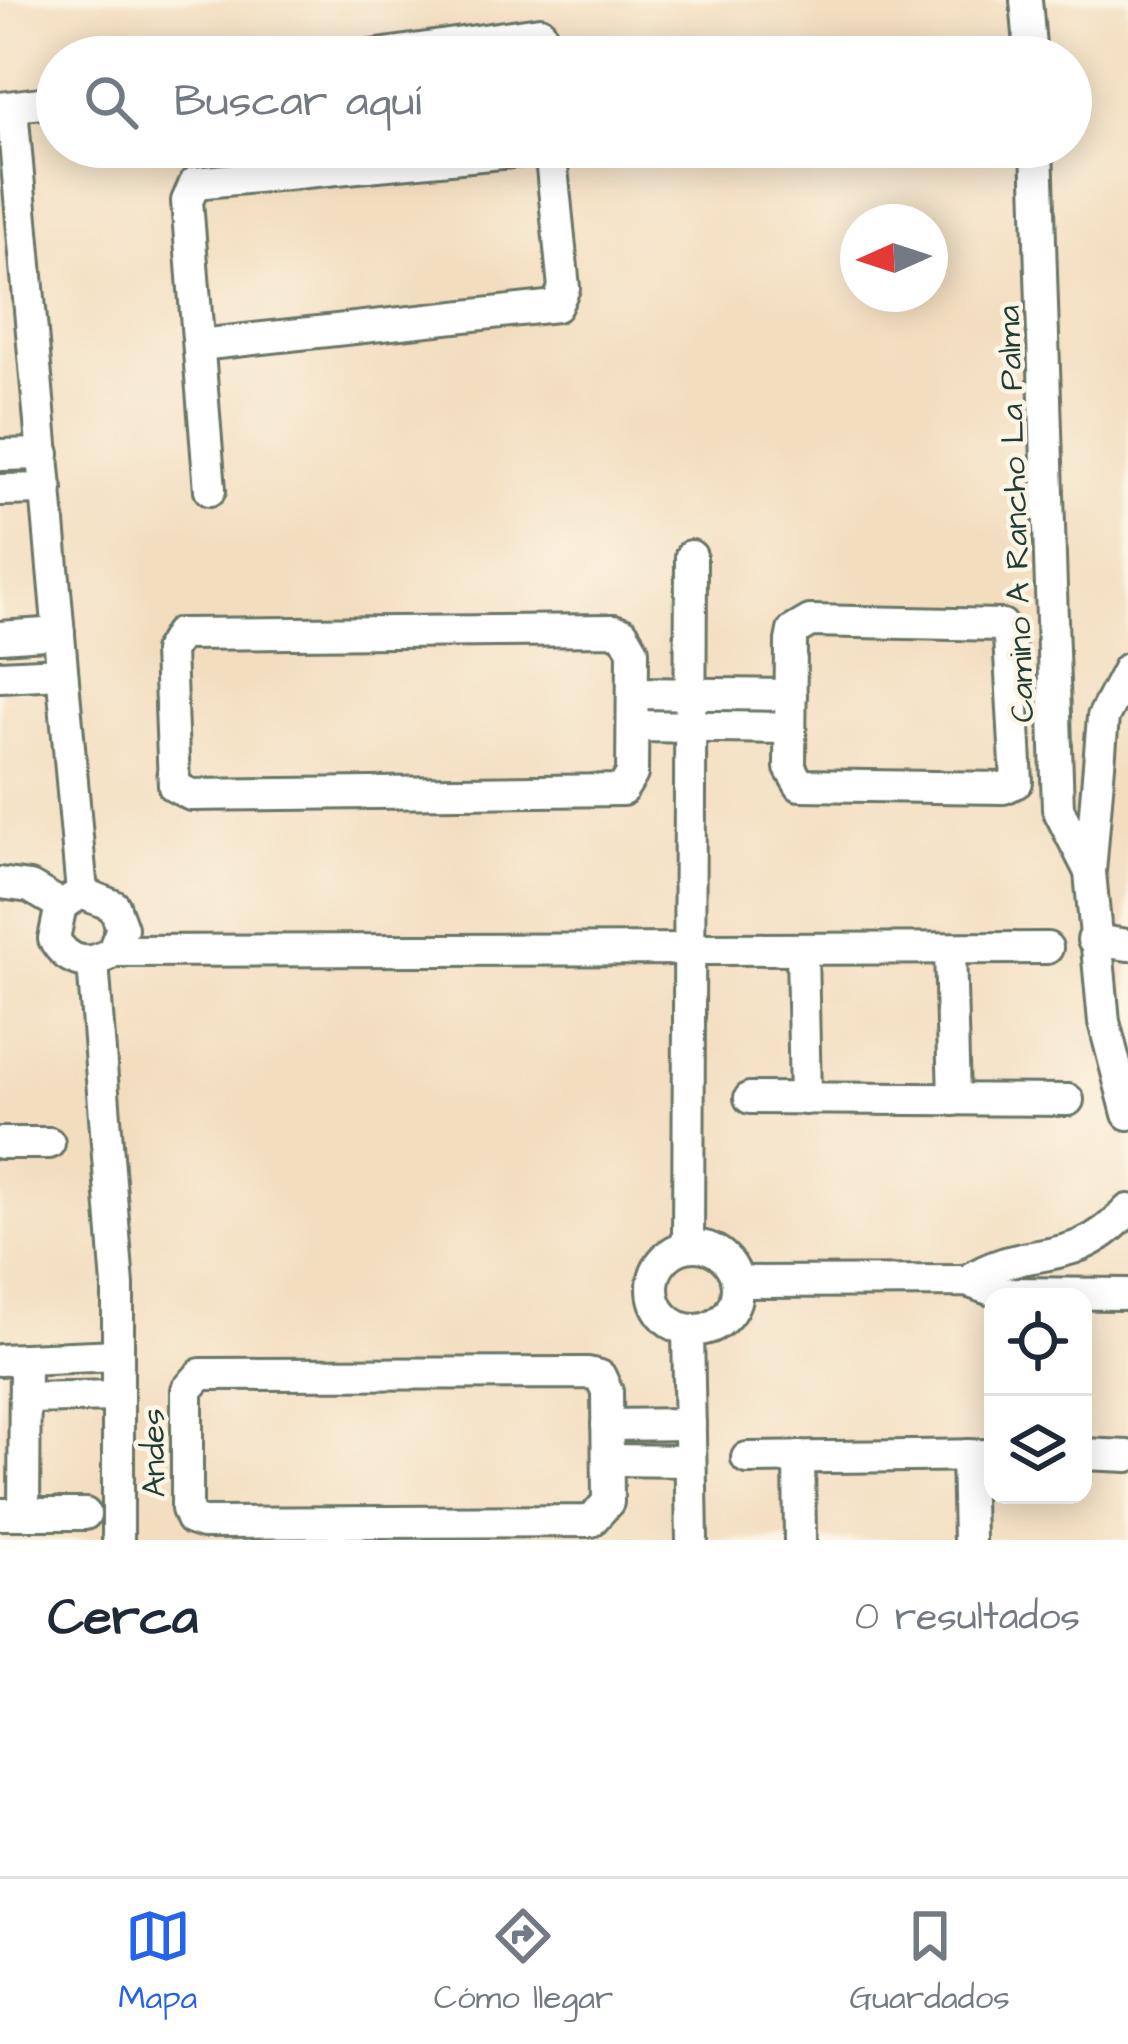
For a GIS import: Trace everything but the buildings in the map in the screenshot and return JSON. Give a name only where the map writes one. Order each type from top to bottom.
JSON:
[{"type":"street","points":[[1026,0],[1029,36]]},
{"type":"street","points":[[513,36],[540,32]]},
{"type":"street","points":[[36,104],[6,108],[12,247],[44,454],[62,673],[71,899],[52,927],[69,958],[1047,948]]},
{"type":"street","points":[[210,490],[189,191],[205,180],[274,168]]},
{"type":"street","points":[[199,345],[546,309],[562,298],[554,168]]},
{"type":"street","name":"Camino A Rancho La Palma","points":[[1038,168],[1058,808],[1090,872]]},
{"type":"street","points":[[0,455],[44,454]]},
{"type":"street","points":[[0,490],[47,489]]},
{"type":"street","points":[[688,1246],[691,556]]},
{"type":"street","points":[[800,624],[1002,625],[1009,637],[1017,782],[1004,788],[810,788],[793,778],[790,695],[791,640],[800,624]]},
{"type":"street","points":[[614,630],[630,640],[633,726],[632,773],[622,790],[613,792],[191,795],[174,786],[171,776],[169,651],[172,641],[189,631],[614,630]]},
{"type":"street","points":[[0,637],[58,634]]},
{"type":"street","points":[[1128,669],[1090,872],[1104,1022],[1128,1114]]},
{"type":"street","points":[[0,676],[62,673]]},
{"type":"street","points":[[633,693],[790,695]]},
{"type":"street","points":[[633,726],[790,728]]},
{"type":"street","points":[[0,883],[114,905],[122,928],[103,956],[118,1286],[118,1540]]},
{"type":"street","points":[[1093,940],[1128,945]]},
{"type":"street","points":[[950,949],[954,1100]]},
{"type":"street","points":[[802,951],[805,1099]]},
{"type":"street","points":[[750,1098],[1068,1100]]},
{"type":"street","points":[[0,1143],[49,1143]]},
{"type":"street","points":[[968,1281],[1000,1264],[1083,1249],[1128,1210]]},
{"type":"street","points":[[688,1246],[701,1246],[724,1258],[737,1282],[725,1318],[688,1331],[664,1319],[652,1295],[657,1269],[675,1250],[688,1246]]},
{"type":"street","points":[[1083,1249],[1115,1294]]},
{"type":"street","points":[[737,1282],[968,1281],[1000,1293],[1115,1294]]},
{"type":"street","points":[[688,1331],[692,1540]]},
{"type":"street","points":[[86,1514],[12,1514],[25,1398],[13,1359],[118,1355]]},
{"type":"street","name":"Andes","points":[[588,1373],[601,1376],[607,1391],[608,1425],[608,1502],[591,1521],[203,1523],[191,1519],[187,1509],[188,1390],[201,1374],[588,1373]]},
{"type":"street","points":[[25,1398],[118,1396]]},
{"type":"street","points":[[608,1425],[690,1424]]},
{"type":"street","points":[[1092,1454],[1128,1456]]},
{"type":"street","points":[[747,1458],[980,1455],[969,1540]]},
{"type":"street","points":[[799,1457],[800,1540]]},
{"type":"street","points":[[608,1460],[690,1461]]}]
